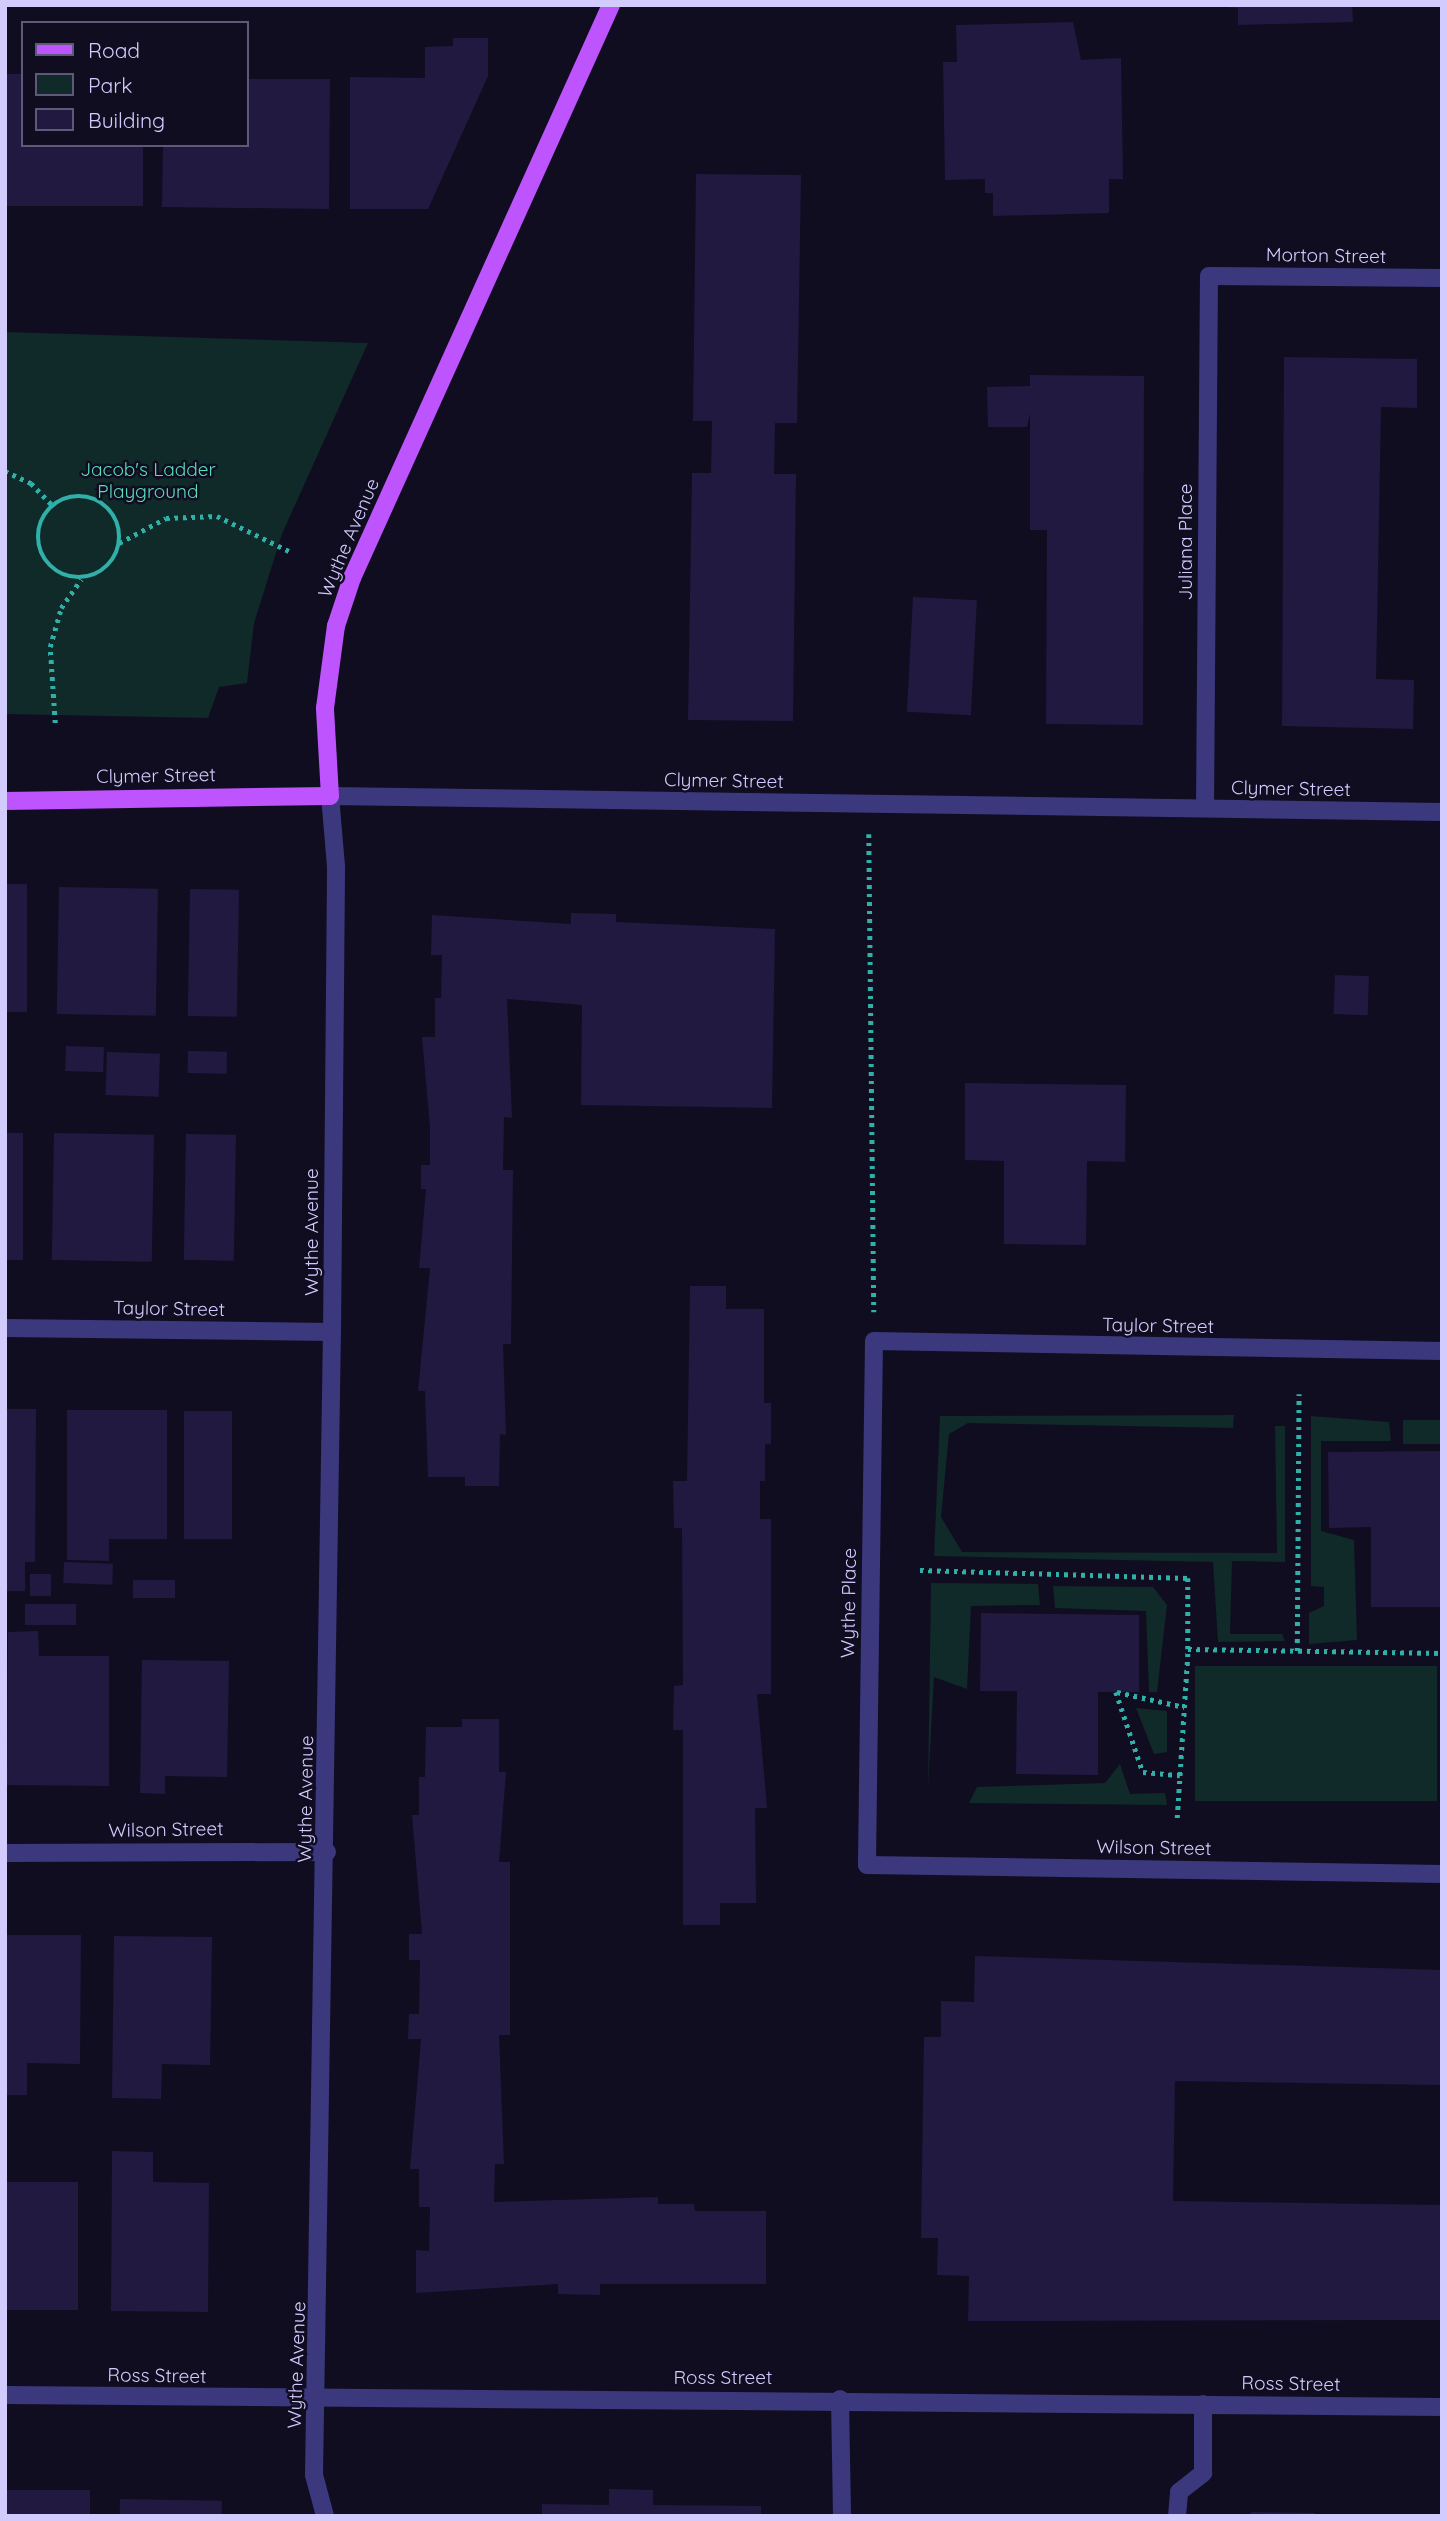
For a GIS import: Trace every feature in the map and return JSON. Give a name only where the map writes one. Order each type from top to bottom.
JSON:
[{"type":"main road","name":"Wythe Avenue","points":[[330,796],[325,708],[336,626],[352,578],[611,5]]},
{"type":"main road","name":"Clymer Street","points":[[5,801],[330,796]]},
{"type":"street","name":"Morton Street","points":[[1209,276],[1442,278]]},
{"type":"street","name":"Juliana Place","points":[[1205,808],[1209,276]]},
{"type":"street","name":"Clymer Street","points":[[330,796],[1442,811]]},
{"type":"street","name":"Wythe Avenue","points":[[325,2516],[314,2489],[327,1852],[332,1332],[336,866],[330,796]]},
{"type":"street","name":"Taylor Street","points":[[5,1328],[332,1332]]},
{"type":"street","name":"Taylor Street","points":[[874,1340],[1442,1351]]},
{"type":"street","name":"Wythe Place","points":[[867,1865],[874,1340]]},
{"type":"street","name":"Wilson Street","points":[[5,1853],[327,1852]]},
{"type":"street","name":"Wilson Street","points":[[867,1865],[1442,1874]]},
{"type":"street","name":"Ross Street","points":[[5,2395],[316,2399],[841,2399],[1442,2407]]},
{"type":"street","points":[[841,2399],[842,2516]]},
{"type":"street","points":[[1177,2516],[1179,2492],[1203,2473],[1203,2404]]},
{"type":"path","points":[[5,471],[31,483],[53,506]]},
{"type":"path","points":[[77,496],[104,504],[116,518],[119,542],[111,565],[82,578],[62,576],[40,553],[38,530],[53,506],[77,496]]},
{"type":"path","points":[[119,542],[166,518],[217,516],[289,551]]},
{"type":"path","points":[[55,723],[50,646],[61,608],[82,578]]},
{"type":"path","points":[[869,803],[874,1340]]},
{"type":"path","points":[[1297,1651],[1300,1394]]},
{"type":"path","points":[[920,1570],[1188,1578],[1188,1649],[1177,1818]]},
{"type":"path","points":[[1188,1649],[1442,1653]]},
{"type":"path","points":[[1180,1775],[1143,1772],[1116,1692],[1184,1707]]},
{"type":"green space","name":"Jacob's Ladder Playground","points":[[5,332],[368,343],[282,534],[254,623],[247,683],[219,687],[208,718],[5,714]]},
{"type":"green space","points":[[1234,1415],[1233,1428],[968,1423],[949,1434],[941,1517],[962,1552],[1277,1553],[1275,1426],[1285,1426],[1285,1562],[1232,1561],[1230,1634],[1282,1634],[1285,1641],[1218,1642],[1213,1562],[934,1556],[940,1416]]},
{"type":"green space","points":[[1311,1416],[1389,1422],[1391,1441],[1321,1441],[1321,1531],[1354,1540],[1357,1640],[1309,1644],[1309,1613],[1324,1606],[1324,1587],[1311,1586]]},
{"type":"green space","points":[[1403,1420],[1442,1420],[1442,1444],[1403,1444]]},
{"type":"green space","points":[[931,1583],[1038,1584],[1040,1605],[971,1606],[967,1689],[934,1677],[928,1788]]},
{"type":"green space","points":[[1053,1586],[1153,1587],[1167,1605],[1157,1692],[1149,1692],[1146,1611],[1055,1608]]},
{"type":"green space","points":[[1195,1666],[1437,1666],[1437,1801],[1195,1801]]},
{"type":"green space","points":[[1136,1708],[1167,1711],[1167,1752],[1154,1754]]},
{"type":"green space","points":[[1120,1764],[1130,1794],[1165,1793],[1167,1805],[969,1803],[977,1787],[1105,1783]]},
{"type":"building","points":[[1199,5],[1352,5],[1353,22],[1238,25],[1238,8]]},
{"type":"building","points":[[1073,22],[1081,60],[1121,58],[1123,179],[1109,179],[1109,213],[993,216],[993,193],[985,193],[985,179],[945,180],[943,62],[957,62],[956,25]]},
{"type":"building","points":[[453,38],[488,38],[488,76],[428,209],[350,209],[350,77],[425,78],[425,47],[453,46]]},
{"type":"building","points":[[5,74],[21,74],[21,147],[143,147],[143,206],[5,206]]},
{"type":"building","points":[[248,79],[330,79],[329,209],[162,207],[163,147],[248,147]]},
{"type":"building","points":[[696,174],[801,175],[797,423],[775,423],[774,474],[796,474],[793,721],[688,720],[692,473],[711,473],[712,421],[693,421]]},
{"type":"building","points":[[1284,357],[1417,359],[1417,408],[1381,407],[1376,679],[1414,680],[1413,729],[1282,726]]},
{"type":"building","points":[[1030,375],[1144,376],[1143,725],[1046,724],[1047,530],[1030,530],[1030,413],[1027,427],[988,427],[987,387],[1030,386]]},
{"type":"building","points":[[913,597],[977,600],[971,715],[907,712]]},
{"type":"building","points":[[5,884],[27,884],[27,1012],[5,1012]]},
{"type":"building","points":[[59,887],[158,889],[156,1016],[57,1014]]},
{"type":"building","points":[[190,889],[239,890],[237,1017],[188,1016]]},
{"type":"building","points":[[571,913],[616,914],[616,922],[775,929],[772,1108],[581,1105],[582,1005],[507,999],[512,1118],[504,1117],[503,1170],[513,1170],[511,1344],[503,1344],[506,1435],[500,1434],[499,1486],[465,1486],[465,1477],[428,1477],[425,1391],[418,1391],[430,1268],[419,1268],[426,1189],[421,1189],[421,1165],[430,1165],[430,1127],[422,1037],[435,1037],[435,998],[441,998],[442,955],[431,955],[432,915],[571,924]]},
{"type":"building","points":[[1335,975],[1369,976],[1368,1015],[1334,1014]]},
{"type":"building","points":[[66,1046],[104,1047],[103,1072],[65,1071]]},
{"type":"building","points":[[188,1051],[227,1052],[227,1074],[188,1073]]},
{"type":"building","points":[[107,1052],[160,1054],[158,1097],[105,1095]]},
{"type":"building","points":[[965,1083],[1126,1085],[1125,1162],[1087,1161],[1086,1245],[1004,1244],[1004,1161],[965,1160]]},
{"type":"building","points":[[5,1133],[23,1133],[23,1260],[5,1260]]},
{"type":"building","points":[[54,1133],[154,1135],[152,1262],[52,1260]]},
{"type":"building","points":[[186,1134],[236,1135],[234,1261],[184,1260]]},
{"type":"building","points":[[690,1286],[726,1286],[726,1309],[764,1309],[764,1403],[771,1403],[771,1444],[765,1444],[765,1481],[760,1481],[760,1519],[771,1519],[771,1694],[757,1694],[767,1808],[755,1808],[756,1903],[720,1903],[720,1925],[683,1925],[683,1730],[673,1730],[674,1686],[683,1685],[682,1528],[674,1528],[673,1481],[687,1481]]},
{"type":"building","points":[[5,1409],[36,1409],[35,1562],[25,1562],[25,1591],[5,1591]]},
{"type":"building","points":[[67,1410],[167,1410],[167,1539],[109,1539],[109,1561],[67,1560]]},
{"type":"building","points":[[184,1411],[232,1411],[232,1539],[184,1539]]},
{"type":"building","points":[[1442,1451],[1442,1607],[1371,1607],[1371,1527],[1329,1528],[1328,1452]]},
{"type":"building","points":[[64,1562],[113,1564],[112,1585],[63,1583]]},
{"type":"building","points":[[30,1574],[51,1574],[51,1596],[30,1596]]},
{"type":"building","points":[[133,1580],[175,1580],[175,1598],[133,1598]]},
{"type":"building","points":[[25,1604],[76,1604],[76,1625],[25,1625]]},
{"type":"building","points":[[981,1613],[1139,1615],[1139,1692],[1098,1692],[1098,1775],[1016,1774],[1017,1691],[980,1691]]},
{"type":"building","points":[[38,1631],[39,1656],[109,1656],[109,1786],[7,1785],[8,1632]]},
{"type":"building","points":[[142,1660],[229,1661],[227,1777],[165,1776],[165,1794],[140,1793]]},
{"type":"building","points":[[462,1719],[499,1719],[499,1772],[506,1772],[499,1862],[510,1862],[510,2035],[499,2035],[504,2164],[495,2164],[494,2202],[658,2197],[658,2204],[694,2204],[695,2211],[766,2211],[766,2284],[600,2284],[600,2295],[558,2294],[558,2284],[416,2293],[416,2250],[429,2251],[430,2207],[419,2207],[419,2169],[410,2169],[421,2039],[408,2039],[409,2014],[419,2014],[420,1960],[409,1960],[409,1934],[422,1934],[412,1815],[419,1815],[419,1777],[425,1777],[426,1727],[462,1727]]},
{"type":"building","points":[[5,1935],[81,1935],[80,2064],[27,2063],[27,2095],[5,2095]]},
{"type":"building","points":[[114,1936],[212,1937],[210,2065],[162,2064],[161,2099],[112,2098]]},
{"type":"building","points":[[975,1956],[1442,1970],[1442,2085],[1175,2081],[1173,2201],[1442,2205],[1442,2320],[968,2321],[969,2276],[937,2275],[938,2238],[921,2238],[924,2037],[941,2037],[941,2001],[974,2002]]},
{"type":"building","points":[[112,2151],[153,2152],[153,2182],[209,2183],[208,2312],[111,2311]]},
{"type":"building","points":[[5,2182],[78,2182],[78,2310],[5,2310]]},
{"type":"building","points":[[609,2489],[653,2490],[653,2505],[761,2506],[761,2516],[542,2516],[542,2504],[609,2505]]},
{"type":"building","points":[[5,2490],[90,2490],[90,2516],[5,2516]]},
{"type":"building","points":[[120,2499],[222,2501],[222,2516],[120,2516]]},
{"type":"building","points":[[1251,2512],[1315,2513],[1315,2516],[1251,2516]]}]
